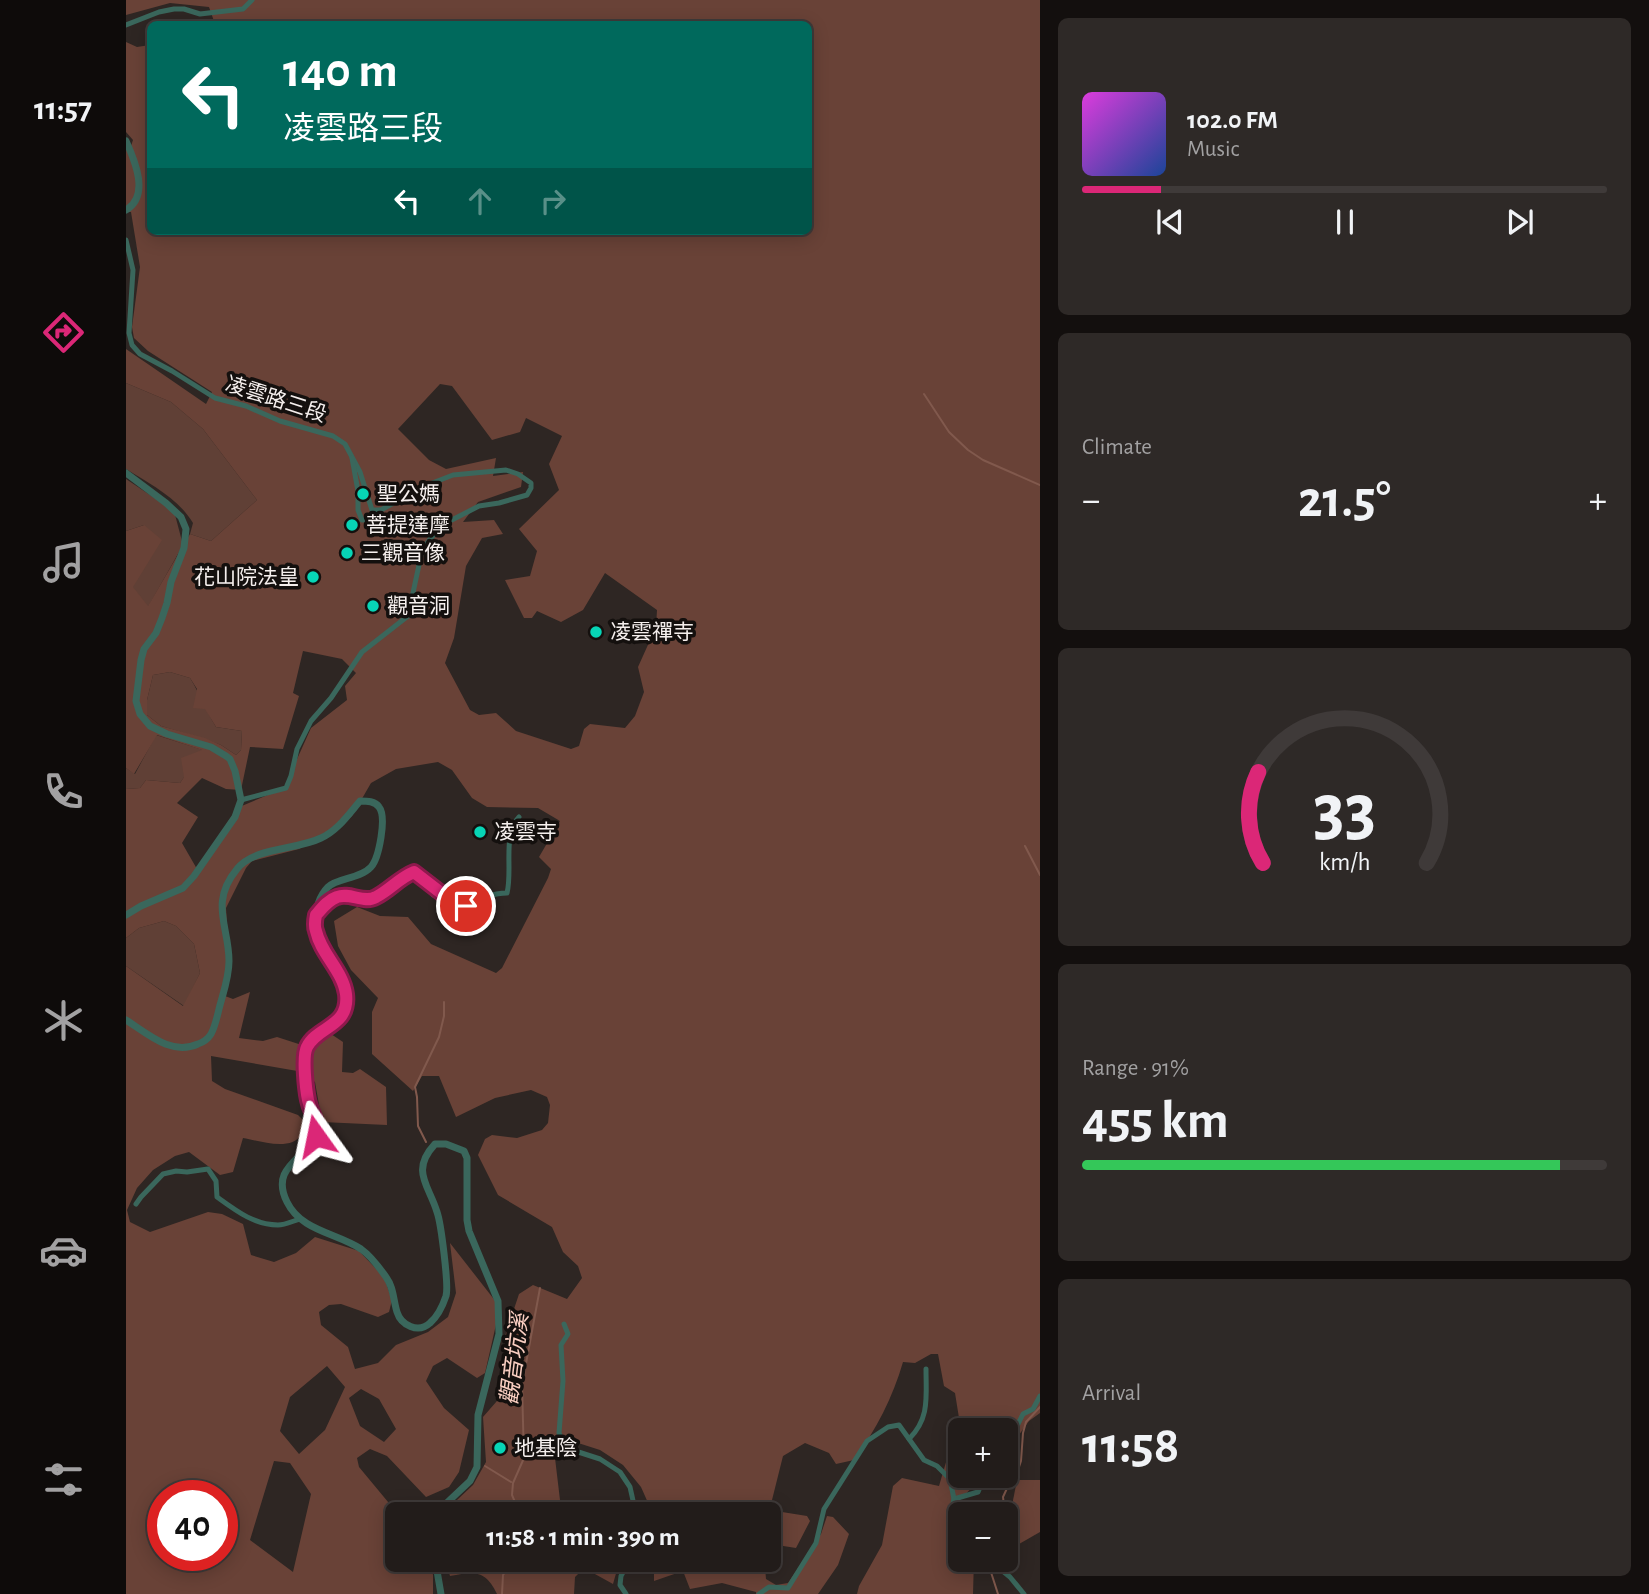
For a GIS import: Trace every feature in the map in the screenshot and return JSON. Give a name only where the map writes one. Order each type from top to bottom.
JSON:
[{"type":"street","points":[[126,25],[174,9],[200,14],[243,9],[252,0]]},
{"type":"street","points":[[126,141],[136,165],[139,194],[132,206],[126,210]]},
{"type":"street","name":"凌雲路三段","points":[[126,240],[133,270],[129,333],[132,345],[140,354],[215,398],[246,406],[279,421],[333,436],[345,444],[360,472],[372,510],[381,510]]},
{"type":"street","points":[[241,800],[286,788],[297,748],[311,721],[331,698],[362,652],[408,616],[422,551],[444,524],[479,506],[527,495],[531,488],[531,483],[506,470],[453,475],[422,487],[368,520],[362,520],[358,510],[358,491],[352,458]]},
{"type":"street","points":[[126,472],[181,517],[186,529],[184,548],[171,582],[162,618],[156,633],[144,649],[141,660],[136,701],[140,714],[150,726],[158,730],[211,747],[226,756],[235,771],[241,800],[235,817],[183,888],[126,915]]},
{"type":"street","points":[[126,1020],[169,1046],[180,1048],[205,1041],[214,1026],[229,974],[229,957],[221,915],[229,880],[238,866],[251,858],[324,837],[341,824],[360,801],[375,803],[381,810],[380,841],[372,867],[362,874],[329,886],[320,900],[316,915],[315,930],[344,986],[345,1009],[338,1019],[306,1047],[309,1102],[318,1126],[316,1136],[285,1173],[282,1187],[286,1201],[300,1219],[351,1243],[372,1259],[393,1289],[397,1314],[404,1324],[422,1328],[430,1323],[440,1310],[447,1294],[438,1213],[422,1171],[430,1149],[435,1144],[446,1144],[464,1151],[467,1158],[469,1231],[498,1301],[499,1334],[478,1415],[477,1467],[470,1481],[448,1502]]},
{"type":"street","points":[[316,915],[339,895],[370,900],[402,877],[414,872],[445,896],[466,906],[483,897],[507,893],[511,834],[519,817]]},
{"type":"street","points":[[432,885],[433,895]]},
{"type":"street","points":[[136,1204],[163,1174],[208,1169],[216,1181],[217,1197],[241,1215],[279,1225],[300,1219]]},
{"type":"street","points":[[564,1324],[568,1335],[561,1345],[563,1381],[559,1433],[566,1448],[600,1459],[620,1472],[630,1487],[633,1502]]},
{"type":"street","points":[[909,1439],[919,1429],[926,1411],[926,1369]]},
{"type":"street","points":[[1018,1424],[1023,1414],[1033,1409],[1040,1396]]},
{"type":"street","points":[[759,1594],[769,1587],[788,1588],[816,1543],[824,1509],[867,1440],[888,1427],[899,1425],[924,1460],[937,1466],[950,1479],[953,1502]]},
{"type":"street","points":[[954,1499],[978,1492],[980,1488]]},
{"type":"street","points":[[438,1572],[442,1594]]},
{"type":"street","points":[[623,1572],[620,1585],[626,1594]]},
{"type":"street","points":[[1004,1572],[1024,1594]]},
{"type":"shaded area","points":[[126,0],[1040,0],[1040,1413],[1029,1421],[1018,1436],[1018,1418],[959,1418],[955,1393],[944,1386],[938,1354],[931,1354],[915,1363],[903,1362],[883,1413],[854,1460],[836,1464],[829,1453],[805,1443],[783,1456],[772,1502],[648,1502],[641,1487],[623,1465],[600,1450],[575,1442],[560,1445],[555,1458],[560,1500],[563,1502],[455,1502],[473,1485],[486,1462],[483,1417],[524,1370],[523,1353],[508,1344],[505,1336],[519,1294],[533,1285],[567,1299],[582,1278],[578,1266],[563,1252],[552,1227],[498,1195],[478,1155],[485,1139],[492,1135],[517,1138],[542,1130],[548,1123],[550,1105],[547,1097],[531,1090],[495,1098],[456,1117],[439,1076],[422,1076],[413,1091],[372,1054],[372,1012],[378,998],[351,970],[338,946],[334,921],[357,907],[380,916],[408,917],[431,944],[496,973],[502,968],[548,878],[551,869],[539,857],[560,821],[538,808],[487,807],[472,798],[452,770],[438,762],[396,769],[371,783],[352,816],[338,828],[299,849],[252,861],[226,908],[229,954],[225,996],[233,999],[250,992],[239,1038],[263,1041],[277,1037],[308,1047],[331,1034],[343,1042],[342,1072],[353,1073],[360,1069],[386,1087],[387,1125],[322,1122],[315,1082],[303,1072],[211,1056],[212,1081],[225,1089],[298,1115],[306,1123],[303,1133],[291,1143],[283,1144],[243,1138],[233,1172],[220,1175],[189,1152],[175,1156],[153,1170],[137,1188],[127,1210],[130,1222],[150,1232],[208,1212],[222,1214],[243,1224],[251,1255],[274,1262],[296,1253],[315,1237],[359,1251],[384,1277],[392,1300],[389,1312],[378,1317],[341,1304],[329,1305],[319,1312],[321,1325],[348,1347],[355,1369],[378,1363],[396,1345],[428,1332],[448,1317],[456,1293],[450,1243],[500,1307],[485,1373],[477,1378],[447,1358],[433,1366],[426,1381],[444,1408],[469,1430],[459,1472],[449,1487],[426,1497],[387,1456],[370,1449],[357,1458],[359,1467],[388,1502],[385,1502],[385,1572],[432,1572],[433,1594],[126,1594],[126,966],[183,1006],[200,973],[194,944],[176,926],[164,921],[139,928],[126,938],[126,789],[140,788],[146,780],[180,783],[184,777],[181,758],[202,750],[157,735],[134,774],[126,768],[126,531],[144,525],[162,540],[133,587],[148,606],[190,534],[211,541],[257,500],[203,429],[171,402],[126,383],[126,349],[206,404],[212,392],[148,351],[134,338],[132,327],[140,267],[131,212],[126,212],[126,147],[130,149],[133,140],[126,132],[126,42],[137,47],[147,45],[147,235],[812,235],[812,21],[214,21],[209,7],[170,3],[126,15]],"holes":[[[440,384],[452,386],[492,440],[520,432],[526,418],[562,436],[549,464],[559,490],[519,529],[537,551],[530,576],[505,580],[524,618],[532,618],[537,611],[561,622],[583,610],[605,573],[657,610],[656,627],[638,667],[644,692],[635,716],[625,728],[590,724],[584,729],[579,746],[571,749],[516,731],[496,713],[479,715],[470,710],[445,663],[454,638],[466,566],[482,538],[503,534],[494,520],[463,522],[478,502],[521,487],[523,472],[493,476],[496,458],[446,469],[429,460],[398,429]],[[303,651],[342,659],[356,673],[345,686],[347,700],[311,728],[284,788],[237,808],[197,869],[182,843],[198,817],[177,803],[202,778],[226,789],[241,790],[250,747],[283,749],[299,696],[293,693]],[[170,672],[190,678],[197,689],[193,708],[205,709],[216,727],[242,731],[241,750],[236,755],[205,738],[161,726],[147,715],[147,700],[153,675]],[[327,1366],[345,1387],[325,1430],[299,1454],[280,1431],[290,1397]],[[361,1389],[379,1399],[396,1429],[384,1442],[360,1426],[349,1398]],[[274,1461],[290,1463],[311,1494],[293,1572],[250,1540]]]},
{"type":"shaded area","points":[[126,383],[171,402],[203,429],[257,500],[211,541],[190,534],[193,523],[180,506],[126,469]]},
{"type":"shaded area","points":[[126,479],[174,511],[183,545],[148,607],[132,587],[144,525],[126,531]]},
{"type":"shaded area","points":[[170,672],[190,678],[216,727],[242,731],[241,750],[236,755],[221,745],[161,726],[147,715],[147,700],[153,675]]},
{"type":"shaded area","points":[[156,735],[203,750],[180,783],[146,780],[140,788],[126,789],[126,768],[135,774]]},
{"type":"shaded area","points":[[164,921],[176,926],[194,944],[200,973],[184,1006],[126,966],[126,938],[139,928]]},
{"type":"shaded area","points":[[948,1455],[948,1488],[971,1488],[958,1502],[948,1502],[948,1572],[974,1572],[973,1594],[857,1594],[882,1545],[893,1486],[902,1478],[939,1486]]},
{"type":"shaded area","points":[[1018,1480],[1040,1480],[1040,1532],[1018,1545],[1018,1502],[1013,1502]]},
{"type":"shaded area","points":[[781,1511],[807,1516],[810,1521],[796,1548],[781,1546]]},
{"type":"shaded area","points":[[827,1516],[833,1517],[849,1534],[838,1565],[818,1594],[756,1594],[722,1583],[690,1589],[683,1572],[765,1572],[766,1579],[776,1585],[788,1583],[821,1534]]},
{"type":"shaded area","points":[[449,1572],[580,1572],[575,1577],[574,1594],[497,1594],[488,1580],[478,1574],[450,1576]]},
{"type":"shaded area","points":[[591,1572],[616,1572],[613,1584]]},
{"type":"shaded area","points":[[654,1572],[680,1572],[654,1581]]},
{"type":"waterway","points":[[924,394],[949,432],[968,450],[983,460],[1040,485]]},
{"type":"waterway","points":[[1025,846],[1040,875]]},
{"type":"waterway","points":[[426,1142],[418,1126],[415,1087],[439,1037],[444,1002]]},
{"type":"waterway","name":"觀音坑溪","points":[[515,1502],[512,1495],[513,1483],[524,1458],[522,1385],[540,1288]]},
{"type":"waterway","points":[[1004,1502],[1003,1497],[1016,1476],[1021,1461],[1026,1422],[1040,1407]]},
{"type":"waterway","points":[[485,1466],[511,1482]]},
{"type":"waterway","name":"觀音坑溪","points":[[502,1594],[505,1572]]},
{"type":"waterway","points":[[991,1572],[998,1594]]},
{"type":"place","name":"聖公媽","points":[[363,494]]},
{"type":"place","name":"菩提達摩","points":[[352,525]]},
{"type":"place","name":"三觀音像","points":[[347,553]]},
{"type":"place","name":"花山院法皇","points":[[313,577]]},
{"type":"place","name":"觀音洞","points":[[373,606]]},
{"type":"place","name":"凌雲禪寺","points":[[596,632]]},
{"type":"place","name":"凌雲寺","points":[[480,832]]},
{"type":"place","name":"地基陰","points":[[500,1448]]},
{"type":"route","points":[[316,1136],[318,1126],[309,1102],[306,1047],[338,1019],[345,1009],[346,997],[344,986],[315,930],[316,915],[339,895],[370,900],[402,877],[414,872],[445,896],[466,906]]}]
